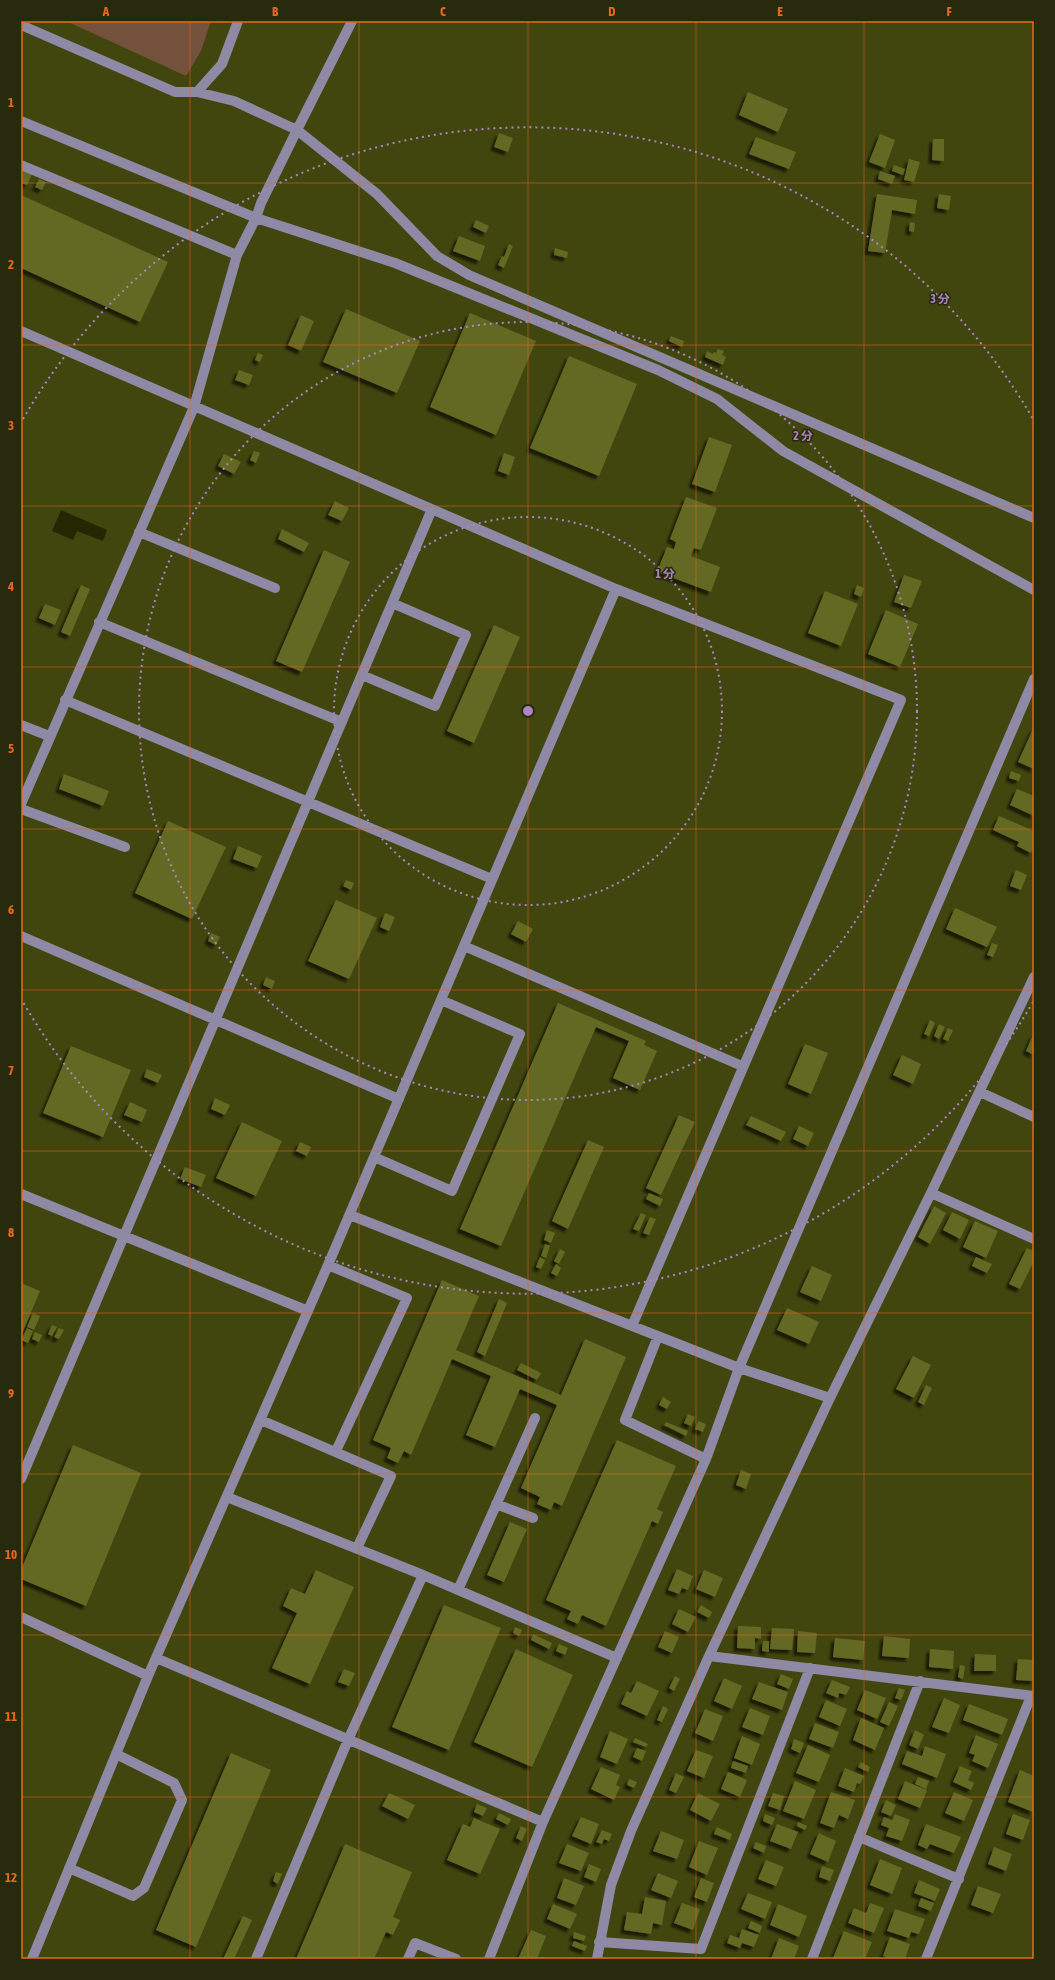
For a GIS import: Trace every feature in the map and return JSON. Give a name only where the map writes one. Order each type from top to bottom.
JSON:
[{"type":"street","points":[[197,92],[222,64],[238,21]]},
{"type":"street","points":[[21,804],[49,736],[194,407],[237,254],[352,21]]},
{"type":"street","points":[[21,25],[175,92],[197,92],[234,101],[297,130],[377,194],[437,256],[470,275],[1034,518]]},
{"type":"street","points":[[21,121],[256,218],[395,263],[658,370],[717,399],[784,450],[1034,590]]},
{"type":"street","points":[[21,165],[237,254]]},
{"type":"street","points":[[21,331],[616,589],[901,700],[742,1066],[632,1326]]},
{"type":"street","points":[[21,1479],[432,510]]},
{"type":"street","points":[[139,532],[275,588]]},
{"type":"street","points":[[32,1959],[148,1676],[350,1215],[616,589]]},
{"type":"street","points":[[362,675],[435,706],[466,635],[392,603]]},
{"type":"street","points":[[100,622],[342,722]]},
{"type":"street","points":[[489,1959],[543,1822],[706,1459],[739,1368],[1034,679]]},
{"type":"street","points":[[65,700],[492,880]]},
{"type":"street","points":[[21,725],[49,736]]},
{"type":"street","points":[[21,809],[125,847]]},
{"type":"street","points":[[21,936],[215,1021],[399,1099]]},
{"type":"street","points":[[464,946],[742,1066]]},
{"type":"street","points":[[597,1959],[611,1885],[629,1838],[709,1656],[830,1398],[980,1092],[1034,976]]},
{"type":"street","points":[[374,1157],[452,1191],[520,1034],[441,1000]]},
{"type":"street","points":[[980,1092],[1034,1117]]},
{"type":"street","points":[[931,1193],[1034,1239]]},
{"type":"street","points":[[21,1194],[124,1238],[308,1311]]},
{"type":"street","points":[[350,1215],[739,1368],[830,1398]]},
{"type":"street","points":[[328,1265],[407,1298],[336,1451]]},
{"type":"street","points":[[658,1336],[625,1420],[706,1459]]},
{"type":"street","points":[[458,1590],[535,1418]]},
{"type":"street","points":[[261,1420],[336,1451],[391,1476],[357,1548]]},
{"type":"street","points":[[227,1497],[423,1574],[617,1658]]},
{"type":"street","points":[[496,1504],[533,1518]]},
{"type":"street","points":[[256,1959],[348,1740],[423,1574]]},
{"type":"street","points":[[21,1617],[148,1676]]},
{"type":"street","points":[[709,1656],[1033,1696],[926,1959]]},
{"type":"street","points":[[156,1658],[543,1822]]},
{"type":"street","points":[[599,1942],[701,1949],[810,1668]]},
{"type":"street","points":[[812,1959],[920,1681]]},
{"type":"street","points":[[69,1868],[133,1896],[144,1888],[182,1800],[174,1783],[116,1754]]},
{"type":"street","points":[[859,1837],[959,1879]]},
{"type":"street","points":[[408,1959],[415,1943],[456,1959]]},
{"type":"shaded area","points":[[66,21],[211,21],[201,51],[186,76]]},
{"type":"shaded area","points":[[61,510],[107,530],[103,541],[77,531],[73,540],[52,531]]},
{"type":"building","points":[[748,92],[788,109],[778,132],[739,115]]},
{"type":"building","points":[[499,133],[513,138],[508,152],[494,147]]},
{"type":"building","points":[[880,134],[895,140],[885,168],[869,162]]},
{"type":"building","points":[[756,137],[796,152],[789,169],[749,154]]},
{"type":"building","points":[[933,139],[944,139],[944,161],[932,160]]},
{"type":"building","points":[[909,159],[920,162],[914,182],[904,180]]},
{"type":"building","points":[[894,165],[905,169],[903,175],[892,171]]},
{"type":"building","points":[[23,169],[32,174],[27,185],[21,183]]},
{"type":"building","points":[[880,171],[895,176],[892,184],[878,179]]},
{"type":"building","points":[[39,179],[46,182],[42,190],[35,187]]},
{"type":"building","points":[[877,194],[917,200],[915,214],[892,210],[885,253],[868,251]]},
{"type":"building","points":[[939,194],[951,196],[949,210],[937,208]]},
{"type":"building","points":[[21,195],[168,262],[140,322],[21,268]]},
{"type":"building","points":[[476,220],[489,226],[486,233],[473,227]]},
{"type":"building","points":[[910,222],[915,223],[914,232],[909,231]]},
{"type":"building","points":[[459,236],[485,246],[480,261],[453,251]]},
{"type":"building","points":[[509,244],[513,246],[504,268],[498,265],[502,256],[504,257]]},
{"type":"building","points":[[555,248],[568,252],[567,258],[554,255]]},
{"type":"building","points":[[346,309],[420,341],[397,393],[323,362]]},
{"type":"building","points":[[470,313],[536,341],[496,435],[430,407]]},
{"type":"building","points":[[301,315],[314,321],[301,351],[288,345]]},
{"type":"building","points":[[671,336],[684,341],[682,347],[669,341]]},
{"type":"building","points":[[718,349],[724,351],[722,355],[726,357],[723,365],[705,357],[707,351],[713,354],[714,352],[716,353]]},
{"type":"building","points":[[258,353],[263,355],[260,362],[255,360]]},
{"type":"building","points":[[569,356],[637,384],[599,476],[530,448]]},
{"type":"building","points":[[239,370],[253,375],[249,385],[235,380]]},
{"type":"building","points":[[709,437],[732,445],[715,492],[692,484]]},
{"type":"building","points":[[254,451],[260,453],[256,463],[250,460]]},
{"type":"building","points":[[504,453],[515,457],[509,475],[498,471]]},
{"type":"building","points":[[224,454],[241,462],[234,474],[218,466]]},
{"type":"building","points":[[686,497],[717,508],[701,550],[694,548],[691,556],[720,567],[711,592],[657,572],[667,547],[674,549],[676,542],[670,539]]},
{"type":"building","points":[[335,501],[349,508],[342,521],[328,515]]},
{"type":"building","points":[[282,529],[309,543],[304,552],[278,539]]},
{"type":"building","points":[[324,550],[350,562],[302,672],[276,661]]},
{"type":"building","points":[[904,575],[922,581],[911,608],[894,602]]},
{"type":"building","points":[[81,585],[90,589],[70,636],[61,632]]},
{"type":"building","points":[[857,585],[864,588],[861,597],[854,594]]},
{"type":"building","points":[[825,591],[858,604],[841,646],[808,633]]},
{"type":"building","points":[[45,604],[61,610],[55,625],[39,618]]},
{"type":"building","points":[[886,610],[918,624],[900,667],[868,654]]},
{"type":"building","points":[[494,625],[520,637],[474,743],[447,731]]},
{"type":"building","points":[[1034,727],[1034,769],[1018,762]]},
{"type":"building","points":[[1011,771],[1021,775],[1019,781],[1009,778]]},
{"type":"building","points":[[64,774],[109,791],[103,806],[59,789]]},
{"type":"building","points":[[1017,789],[1034,796],[1034,816],[1010,805]]},
{"type":"building","points":[[999,816],[1034,831],[1034,846],[1031,853],[1017,846],[1019,842],[993,830]]},
{"type":"building","points":[[168,821],[226,847],[192,919],[135,893]]},
{"type":"building","points":[[238,846],[262,856],[257,868],[233,859]]},
{"type":"building","points":[[1016,870],[1027,875],[1021,890],[1010,886]]},
{"type":"building","points":[[346,880],[354,883],[351,890],[343,886]]},
{"type":"building","points":[[336,900],[377,918],[349,979],[308,961]]},
{"type":"building","points":[[955,908],[997,927],[987,947],[946,929]]},
{"type":"building","points":[[385,913],[395,917],[389,931],[380,927]]},
{"type":"building","points":[[518,921],[533,929],[526,942],[511,934]]},
{"type":"building","points":[[211,933],[220,937],[216,945],[208,941]]},
{"type":"building","points":[[992,943],[998,945],[993,957],[987,955]]},
{"type":"building","points":[[266,977],[275,981],[272,989],[263,985]]},
{"type":"building","points":[[558,1003],[646,1041],[644,1045],[657,1051],[640,1090],[613,1078],[629,1041],[596,1027],[501,1246],[460,1229]]},
{"type":"building","points":[[930,1020],[935,1023],[929,1036],[924,1034]]},
{"type":"building","points":[[939,1024],[945,1027],[939,1039],[934,1036]]},
{"type":"building","points":[[948,1028],[953,1030],[948,1041],[943,1039]]},
{"type":"building","points":[[1034,1033],[1034,1055],[1026,1051]]},
{"type":"building","points":[[805,1044],[828,1053],[811,1094],[788,1084]]},
{"type":"building","points":[[71,1046],[131,1070],[103,1137],[43,1113]]},
{"type":"building","points":[[902,1055],[921,1064],[913,1084],[893,1075]]},
{"type":"building","points":[[147,1069],[162,1075],[158,1083],[144,1077]]},
{"type":"building","points":[[215,1098],[230,1105],[225,1115],[211,1109]]},
{"type":"building","points":[[130,1102],[147,1110],[142,1122],[124,1115]]},
{"type":"building","points":[[679,1115],[695,1122],[661,1195],[646,1188]]},
{"type":"building","points":[[751,1116],[786,1132],[781,1141],[746,1125]]},
{"type":"building","points":[[242,1122],[282,1141],[256,1196],[216,1178]]},
{"type":"building","points":[[799,1126],[814,1133],[808,1146],[793,1139]]},
{"type":"building","points":[[588,1140],[604,1147],[568,1229],[552,1221]]},
{"type":"building","points":[[300,1142],[311,1147],[307,1156],[296,1151]]},
{"type":"building","points":[[185,1167],[206,1175],[201,1187],[180,1179]]},
{"type":"building","points":[[649,1193],[663,1199],[660,1206],[646,1199]]},
{"type":"building","points":[[934,1206],[946,1213],[930,1244],[918,1237]]},
{"type":"building","points":[[952,1212],[969,1220],[960,1239],[943,1230]]},
{"type":"building","points":[[641,1213],[646,1215],[639,1231],[633,1229]]},
{"type":"building","points":[[650,1217],[656,1219],[649,1235],[643,1233]]},
{"type":"building","points":[[975,1221],[998,1231],[986,1258],[963,1247]]},
{"type":"building","points":[[547,1230],[555,1233],[551,1243],[544,1240]]},
{"type":"building","points":[[545,1244],[550,1246],[546,1258],[541,1256]]},
{"type":"building","points":[[1027,1248],[1034,1251],[1034,1261],[1020,1289],[1009,1284]]},
{"type":"building","points":[[560,1249],[565,1252],[559,1264],[554,1261]]},
{"type":"building","points":[[540,1257],[545,1260],[541,1269],[536,1267]]},
{"type":"building","points":[[976,1257],[992,1264],[987,1273],[972,1266]]},
{"type":"building","points":[[556,1264],[561,1268],[557,1276],[551,1273]]},
{"type":"building","points":[[812,1266],[832,1275],[821,1301],[800,1292]]},
{"type":"building","points":[[442,1280],[479,1296],[456,1350],[561,1395],[585,1339],[626,1357],[562,1506],[554,1502],[551,1510],[537,1504],[540,1497],[521,1488],[557,1405],[520,1389],[495,1447],[466,1435],[491,1376],[452,1359],[411,1455],[404,1451],[398,1463],[387,1458],[391,1448],[373,1440]]},
{"type":"building","points":[[21,1283],[40,1291],[21,1336]]},
{"type":"building","points":[[499,1299],[507,1303],[485,1356],[477,1352]]},
{"type":"building","points":[[787,1308],[819,1322],[809,1344],[777,1330]]},
{"type":"building","points":[[33,1313],[40,1316],[34,1330],[27,1327]]},
{"type":"building","points":[[52,1325],[57,1327],[52,1336],[48,1334]]},
{"type":"building","points":[[27,1328],[33,1331],[28,1343],[21,1340]]},
{"type":"building","points":[[59,1328],[64,1330],[59,1339],[54,1337]]},
{"type":"building","points":[[35,1332],[42,1335],[39,1342],[32,1339]]},
{"type":"building","points":[[913,1356],[931,1365],[914,1398],[896,1389]]},
{"type":"building","points":[[521,1363],[541,1373],[537,1380],[517,1370]]},
{"type":"building","points":[[926,1385],[932,1388],[924,1405],[918,1402]]},
{"type":"building","points":[[663,1397],[671,1402],[667,1409],[659,1405]]},
{"type":"building","points":[[688,1414],[695,1417],[691,1426],[684,1423]]},
{"type":"building","points":[[698,1421],[706,1424],[703,1432],[695,1429]]},
{"type":"building","points":[[666,1422],[688,1431],[686,1436],[664,1425]]},
{"type":"building","points":[[617,1440],[676,1466],[657,1509],[663,1512],[658,1524],[652,1521],[606,1626],[582,1615],[578,1624],[567,1619],[571,1611],[546,1600]]},
{"type":"building","points":[[73,1445],[141,1473],[86,1606],[21,1579],[21,1570]]},
{"type":"building","points":[[741,1470],[751,1474],[746,1489],[736,1485]]},
{"type":"building","points":[[510,1522],[527,1529],[504,1582],[487,1575]]},
{"type":"building","points":[[677,1569],[693,1576],[688,1590],[682,1588],[679,1594],[668,1590]]},
{"type":"building","points":[[316,1570],[354,1587],[310,1684],[272,1668],[297,1613],[283,1606],[291,1588],[305,1594]]},
{"type":"building","points":[[704,1570],[723,1578],[715,1597],[696,1589]]},
{"type":"building","points":[[444,1605],[501,1628],[449,1750],[392,1727]]},
{"type":"building","points":[[701,1605],[712,1612],[709,1618],[697,1612]]},
{"type":"building","points":[[679,1609],[696,1617],[688,1632],[672,1624]]},
{"type":"building","points":[[738,1626],[761,1627],[761,1639],[755,1638],[755,1649],[737,1648]]},
{"type":"building","points":[[515,1627],[522,1630],[519,1636],[513,1633]]},
{"type":"building","points":[[772,1628],[794,1629],[792,1650],[770,1649]]},
{"type":"building","points":[[665,1631],[679,1637],[672,1653],[658,1647]]},
{"type":"building","points":[[798,1631],[817,1633],[815,1653],[797,1652]]},
{"type":"building","points":[[533,1634],[552,1643],[549,1649],[531,1640]]},
{"type":"building","points":[[884,1636],[910,1639],[909,1658],[882,1656]]},
{"type":"building","points":[[835,1638],[865,1641],[863,1660],[833,1657]]},
{"type":"building","points":[[763,1641],[769,1641],[769,1652],[762,1651]]},
{"type":"building","points":[[559,1644],[568,1648],[565,1655],[556,1651]]},
{"type":"building","points":[[516,1649],[573,1675],[532,1767],[474,1742]]},
{"type":"building","points":[[930,1649],[954,1651],[953,1669],[929,1667]]},
{"type":"building","points":[[975,1654],[996,1655],[996,1671],[974,1671]]},
{"type":"building","points":[[1018,1659],[1034,1660],[1034,1681],[1016,1680]]},
{"type":"building","points":[[960,1665],[965,1666],[963,1679],[958,1677]]},
{"type":"building","points":[[344,1669],[355,1673],[349,1686],[338,1682]]},
{"type":"building","points":[[781,1674],[793,1679],[789,1689],[777,1684]]},
{"type":"building","points":[[675,1676],[680,1679],[674,1691],[669,1688]]},
{"type":"building","points":[[724,1678],[742,1686],[732,1709],[714,1701]]},
{"type":"building","points":[[832,1680],[850,1687],[846,1695],[839,1693],[838,1698],[826,1693]]},
{"type":"building","points":[[637,1681],[659,1691],[647,1716],[621,1704],[627,1691],[631,1693]]},
{"type":"building","points":[[759,1682],[788,1692],[782,1710],[752,1699]]},
{"type":"building","points":[[899,1688],[905,1690],[901,1700],[895,1698]]},
{"type":"building","points":[[865,1690],[886,1698],[877,1719],[857,1710]]},
{"type":"building","points":[[944,1698],[960,1705],[949,1733],[932,1727]]},
{"type":"building","points":[[826,1700],[847,1709],[840,1726],[819,1717]]},
{"type":"building","points":[[889,1702],[898,1706],[889,1726],[880,1722]]},
{"type":"building","points":[[969,1704],[1008,1719],[1002,1735],[963,1720]]},
{"type":"building","points":[[663,1706],[668,1709],[662,1722],[657,1720]]},
{"type":"building","points":[[750,1708],[770,1716],[763,1735],[742,1727]]},
{"type":"building","points":[[705,1709],[723,1716],[713,1741],[695,1733]]},
{"type":"building","points":[[861,1718],[884,1728],[875,1750],[853,1740]]},
{"type":"building","points":[[815,1723],[839,1732],[833,1748],[809,1739]]},
{"type":"building","points":[[915,1730],[924,1735],[918,1749],[909,1745]]},
{"type":"building","points":[[610,1731],[628,1739],[617,1764],[600,1757]]},
{"type":"building","points":[[976,1735],[998,1744],[988,1768],[972,1761],[975,1755],[969,1753]]},
{"type":"building","points":[[742,1736],[760,1744],[752,1765],[734,1758]]},
{"type":"building","points":[[635,1738],[648,1744],[646,1747],[633,1742]]},
{"type":"building","points":[[794,1739],[804,1743],[800,1753],[791,1749]]},
{"type":"building","points":[[808,1745],[830,1755],[819,1782],[796,1773]]},
{"type":"building","points":[[925,1746],[946,1754],[937,1778],[902,1764],[907,1751],[922,1756]]},
{"type":"building","points":[[637,1748],[646,1751],[642,1761],[633,1757]]},
{"type":"building","points":[[696,1750],[713,1756],[704,1778],[687,1771]]},
{"type":"building","points":[[231,1753],[271,1770],[196,1947],[156,1930]]},
{"type":"building","points":[[733,1761],[748,1766],[746,1773],[731,1768]]},
{"type":"building","points":[[861,1762],[870,1767],[868,1772],[858,1767]]},
{"type":"building","points":[[960,1766],[972,1771],[968,1780],[974,1783],[971,1790],[953,1782]]},
{"type":"building","points":[[601,1767],[620,1775],[616,1785],[620,1787],[614,1800],[591,1789]]},
{"type":"building","points":[[845,1768],[864,1776],[860,1784],[857,1783],[854,1792],[838,1786]]},
{"type":"building","points":[[1020,1770],[1034,1776],[1033,1812],[1008,1802]]},
{"type":"building","points":[[728,1772],[747,1780],[740,1797],[721,1789]]},
{"type":"building","points":[[676,1773],[684,1777],[676,1793],[669,1790]]},
{"type":"building","points":[[918,1777],[929,1781],[926,1789],[915,1784]]},
{"type":"building","points":[[629,1779],[637,1782],[634,1788],[627,1785]]},
{"type":"building","points":[[795,1781],[816,1790],[804,1819],[783,1811]]},
{"type":"building","points":[[905,1781],[927,1790],[920,1808],[898,1799]]},
{"type":"building","points":[[831,1792],[855,1800],[848,1819],[839,1815],[834,1828],[820,1823]]},
{"type":"building","points":[[954,1792],[973,1800],[964,1821],[945,1813]]},
{"type":"building","points":[[389,1793],[415,1805],[408,1819],[382,1806]]},
{"type":"building","points":[[698,1793],[720,1804],[711,1821],[690,1810]]},
{"type":"building","points":[[773,1793],[784,1796],[780,1810],[768,1806]]},
{"type":"building","points":[[886,1800],[896,1805],[891,1816],[881,1812]]},
{"type":"building","points":[[477,1804],[487,1808],[483,1816],[474,1812]]},
{"type":"building","points":[[499,1813],[511,1819],[508,1825],[496,1819]]},
{"type":"building","points":[[765,1814],[775,1818],[772,1825],[763,1821]]},
{"type":"building","points":[[895,1814],[910,1820],[902,1841],[886,1836],[889,1828],[881,1825],[884,1817],[892,1820]]},
{"type":"building","points":[[1013,1814],[1030,1820],[1023,1840],[1006,1834]]},
{"type":"building","points":[[581,1817],[599,1824],[591,1844],[572,1836]]},
{"type":"building","points":[[474,1818],[500,1829],[480,1874],[447,1860],[463,1824],[470,1827]]},
{"type":"building","points":[[798,1822],[807,1826],[805,1830],[797,1826]]},
{"type":"building","points":[[777,1824],[798,1832],[791,1849],[770,1841]]},
{"type":"building","points":[[926,1824],[961,1837],[954,1853],[930,1844],[927,1849],[918,1845]]},
{"type":"building","points":[[521,1826],[527,1829],[522,1841],[516,1838]]},
{"type":"building","points":[[717,1827],[732,1834],[730,1840],[714,1834]]},
{"type":"building","points":[[602,1830],[612,1834],[609,1841],[604,1839],[602,1844],[596,1842]]},
{"type":"building","points":[[661,1831],[684,1840],[677,1859],[653,1851]]},
{"type":"building","points":[[819,1833],[836,1841],[828,1862],[810,1854]]},
{"type":"building","points":[[699,1841],[718,1848],[707,1875],[689,1867]]},
{"type":"building","points":[[756,1842],[766,1846],[764,1853],[753,1848]]},
{"type":"building","points":[[345,1844],[412,1872],[393,1917],[400,1920],[393,1935],[386,1932],[374,1959],[296,1959]]},
{"type":"building","points":[[567,1844],[589,1853],[581,1871],[559,1863]]},
{"type":"building","points":[[994,1847],[1012,1854],[1006,1871],[988,1864]]},
{"type":"building","points":[[880,1859],[902,1868],[892,1894],[870,1885]]},
{"type":"building","points":[[766,1860],[784,1867],[776,1886],[758,1879]]},
{"type":"building","points":[[589,1864],[601,1869],[596,1882],[584,1877]]},
{"type":"building","points":[[822,1866],[834,1870],[830,1881],[819,1877]]},
{"type":"building","points":[[276,1872],[282,1874],[278,1884],[273,1881]]},
{"type":"building","points":[[658,1873],[678,1881],[671,1898],[651,1890]]},
{"type":"building","points":[[564,1878],[584,1886],[576,1905],[557,1898]]},
{"type":"building","points":[[701,1878],[714,1883],[707,1902],[694,1897]]},
{"type":"building","points":[[919,1880],[940,1889],[935,1901],[914,1893]]},
{"type":"building","points":[[978,1886],[1001,1894],[993,1913],[971,1905]]},
{"type":"building","points":[[748,1893],[772,1902],[765,1919],[741,1909]]},
{"type":"building","points":[[645,1897],[666,1901],[662,1925],[653,1923],[651,1934],[624,1930],[627,1912],[642,1914]]},
{"type":"building","points":[[921,1898],[934,1903],[931,1911],[918,1906]]},
{"type":"building","points":[[682,1903],[700,1909],[693,1930],[674,1923]]},
{"type":"building","points":[[870,1903],[884,1908],[874,1933],[848,1923],[854,1908],[866,1913]]},
{"type":"building","points":[[553,1904],[577,1914],[570,1929],[547,1919]]},
{"type":"building","points":[[778,1904],[807,1916],[799,1937],[770,1925]]},
{"type":"building","points":[[895,1909],[925,1919],[919,1934],[911,1932],[909,1938],[887,1931]]},
{"type":"building","points":[[243,1916],[252,1920],[234,1959],[223,1959]]},
{"type":"building","points":[[751,1921],[762,1926],[760,1933],[748,1928]]},
{"type":"building","points":[[742,1929],[759,1935],[754,1947],[742,1943],[740,1948],[727,1943],[730,1935],[739,1938]]},
{"type":"building","points":[[531,1930],[546,1936],[537,1959],[518,1959]]},
{"type":"building","points":[[844,1931],[872,1942],[865,1959],[833,1958]]},
{"type":"building","points":[[574,1932],[586,1936],[584,1941],[573,1938]]},
{"type":"building","points":[[890,1937],[910,1944],[905,1959],[891,1959],[883,1956]]},
{"type":"building","points":[[779,1938],[799,1946],[794,1959],[771,1959]]},
{"type":"building","points":[[574,1941],[587,1946],[585,1951],[572,1946]]}]
